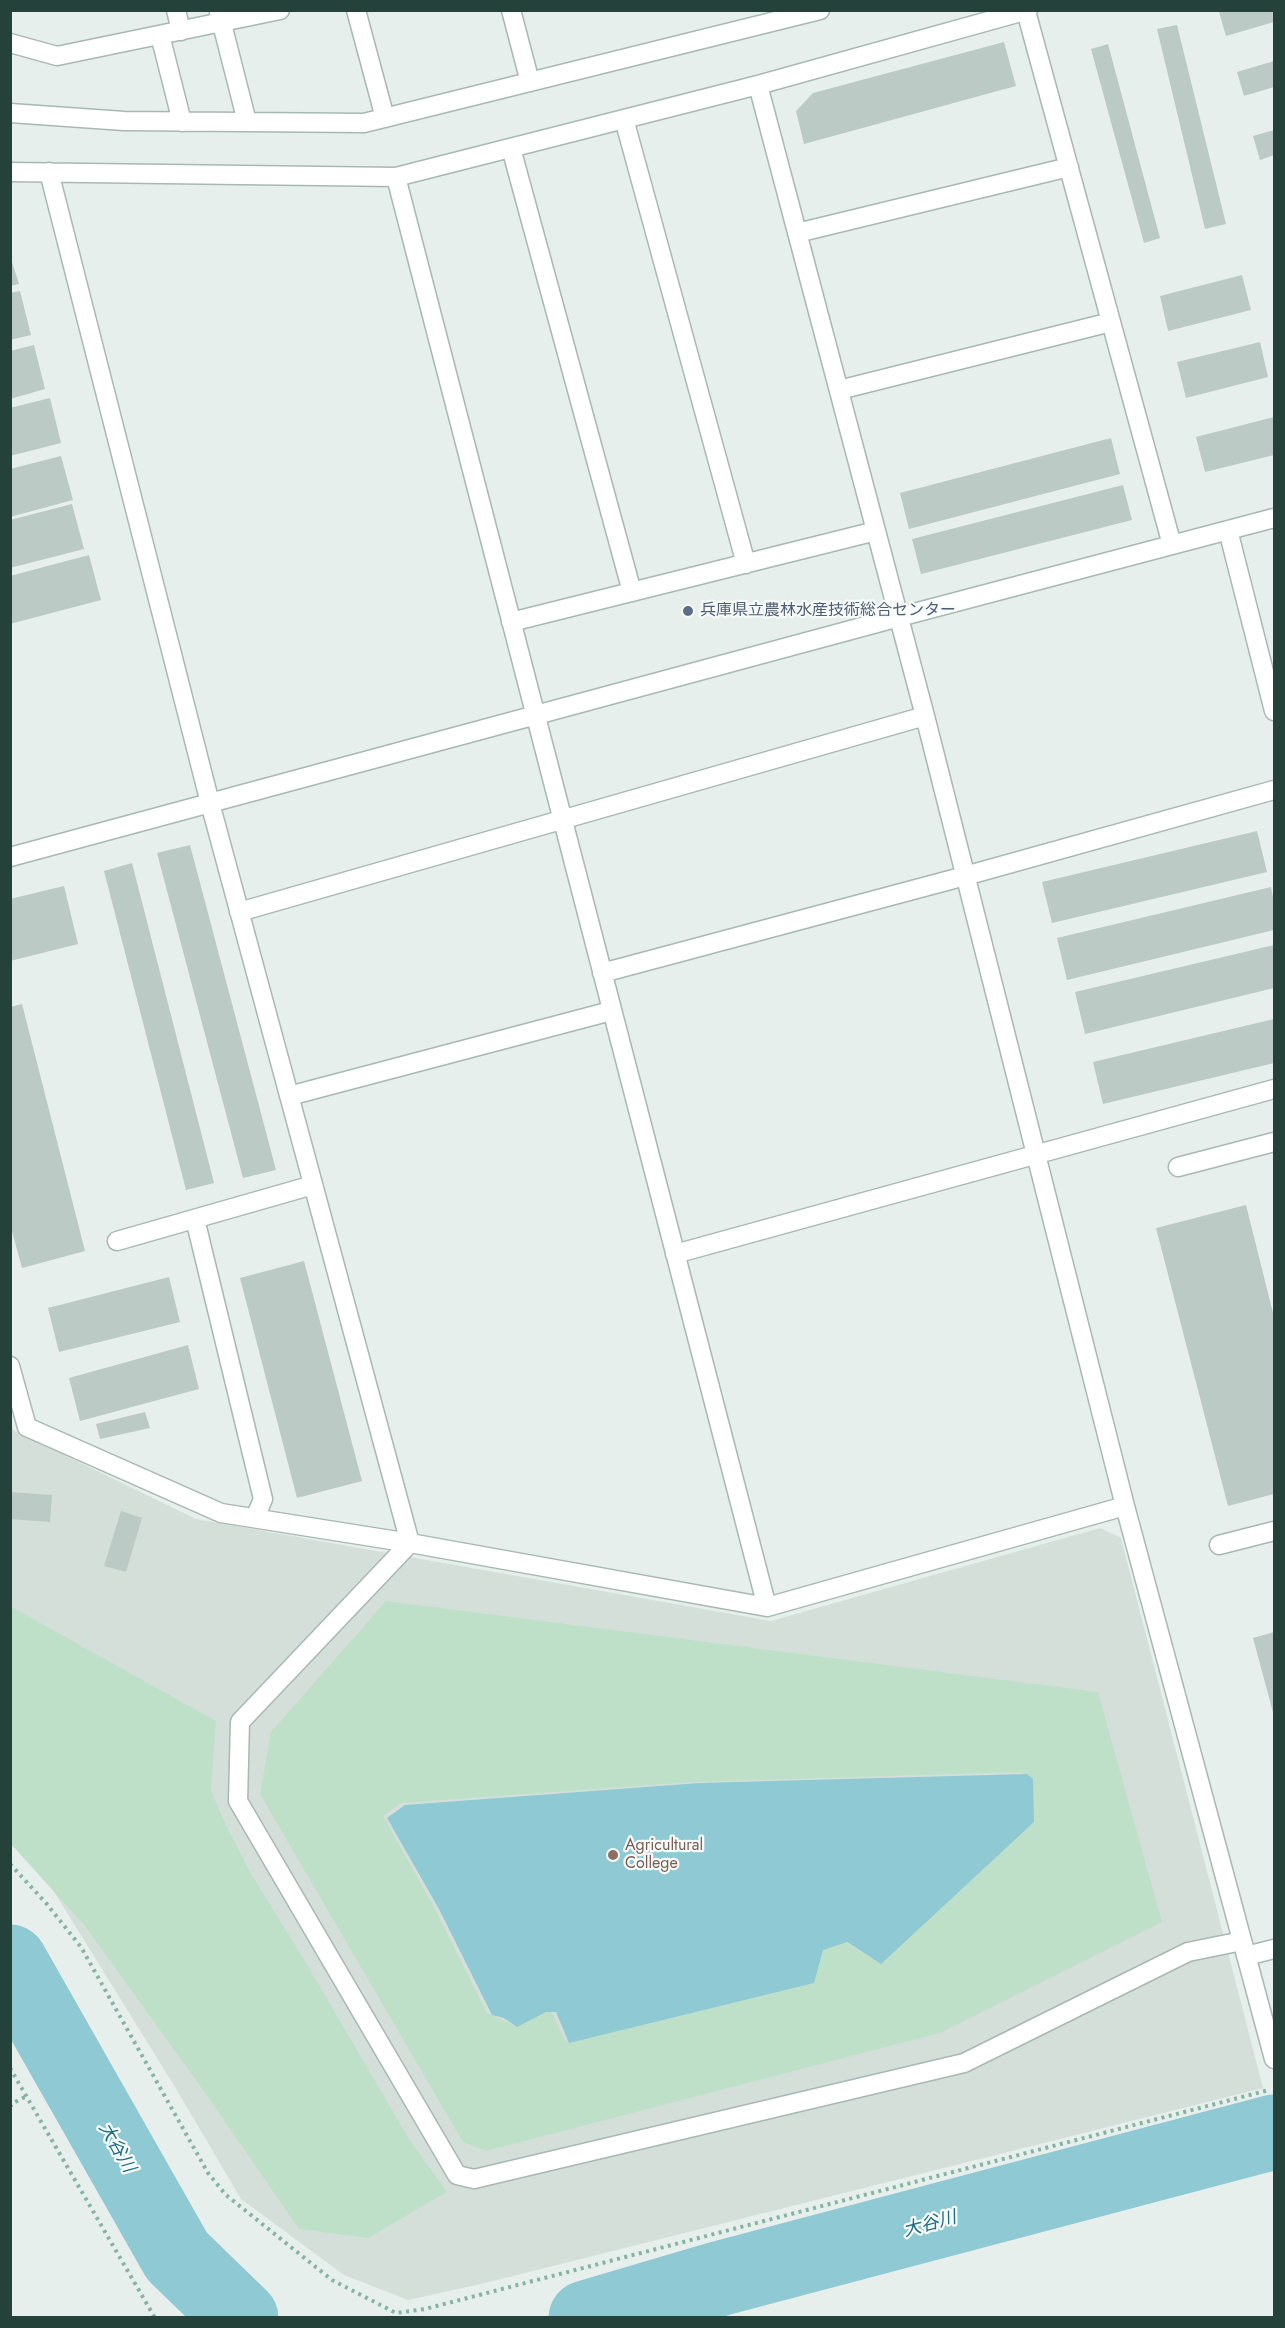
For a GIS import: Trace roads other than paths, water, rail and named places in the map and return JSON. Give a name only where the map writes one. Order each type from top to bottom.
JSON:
[{"type":"lane","points":[[176,10],[181,31]]},
{"type":"lane","points":[[10,43],[57,56],[181,31],[220,16],[280,10]]},
{"type":"lane","points":[[356,10],[385,118]]},
{"type":"lane","points":[[511,10],[530,82]]},
{"type":"lane","points":[[10,113],[124,121],[364,123],[530,82],[761,18],[820,10]]},
{"type":"lane","points":[[10,172],[396,177],[758,85],[1027,11],[1172,545]]},
{"type":"lane","points":[[220,16],[247,122]]},
{"type":"lane","points":[[160,35],[182,122]]},
{"type":"lane","points":[[758,85],[925,716],[1125,1506],[1275,2059]]},
{"type":"lane","points":[[624,119],[746,564]]},
{"type":"lane","points":[[511,148],[632,592]]},
{"type":"lane","points":[[797,233],[1069,167]]},
{"type":"lane","points":[[49,172],[210,803],[410,1543]]},
{"type":"lane","points":[[396,177],[767,1607]]},
{"type":"lane","points":[[839,390],[1111,322]]},
{"type":"lane","points":[[10,857],[899,616],[1275,518]]},
{"type":"lane","points":[[1228,530],[1275,711]]},
{"type":"lane","points":[[511,622],[876,531]]},
{"type":"lane","points":[[239,912],[925,716]]},
{"type":"lane","points":[[602,973],[1275,790]]},
{"type":"lane","points":[[289,1096],[611,1011]]},
{"type":"lane","points":[[675,1254],[1275,1089]]},
{"type":"lane","points":[[1178,1167],[1275,1142]]},
{"type":"lane","points":[[117,1240],[313,1185]]},
{"type":"lane","points":[[195,1219],[263,1499],[255,1518]]},
{"type":"lane","points":[[10,1366],[27,1427],[221,1513],[410,1543],[767,1607],[1125,1506]]},
{"type":"lane","points":[[1219,1545],[1275,1531]]},
{"type":"lane","points":[[410,1543],[240,1722],[238,1801],[458,2175],[474,2179],[964,2063],[1188,1952],[1275,1948]]},
{"type":"water","points":[[1027,1774],[1033,1779],[1034,1822],[881,1964],[847,1942],[823,1950],[814,1983],[569,2043],[556,2012],[546,2012],[517,2027],[504,2018],[492,2015],[439,1909],[387,1818],[405,1805],[699,1783]]},
{"type":"waterway","name":"大谷川","points":[[10,1962],[177,2256],[241,2318]]},
{"type":"waterway","name":"大谷川","points":[[586,2318],[718,2279],[1274,2132]]},
{"type":"place","name":"兵庫県立農林水産技術総合センター","points":[[688,611]]},
{"type":"place","name":"Agricultural College","points":[[613,1855]]}]
